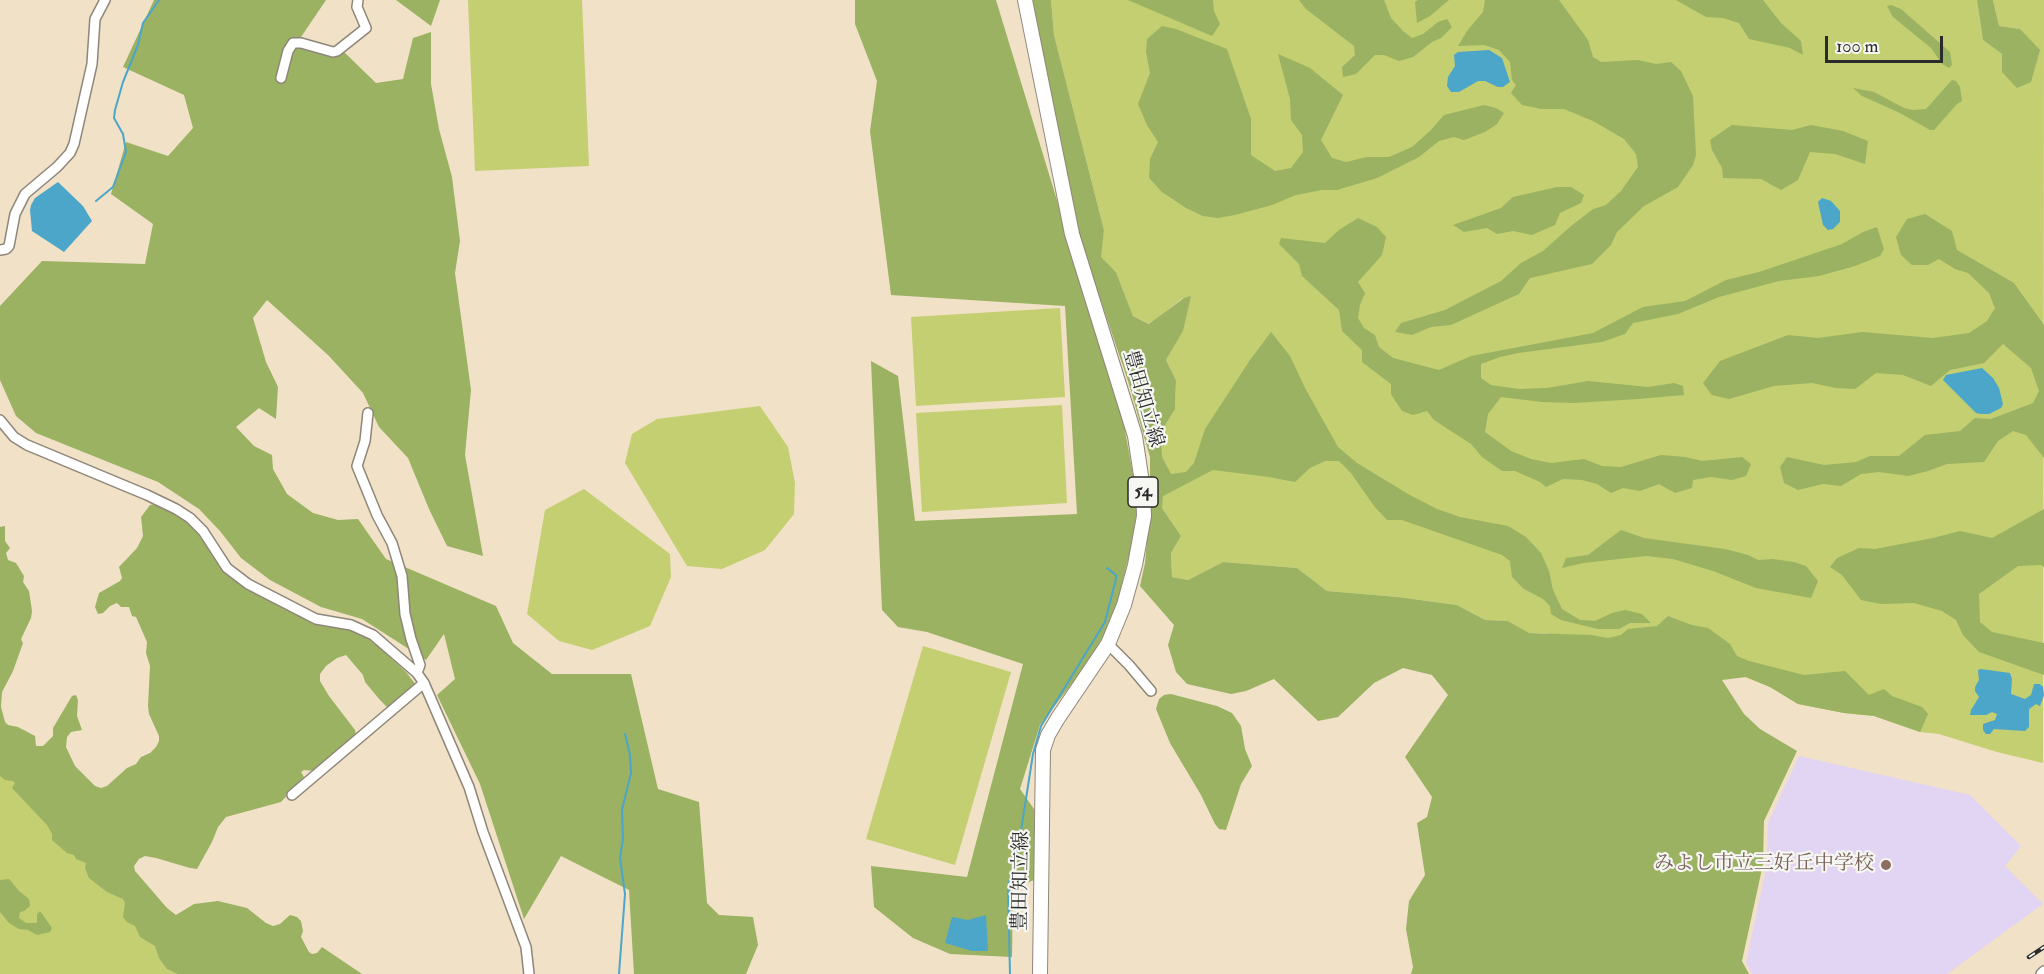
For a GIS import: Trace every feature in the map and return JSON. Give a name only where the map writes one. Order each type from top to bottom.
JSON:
[{"type":"main road","name":"豊田知立線","points":[[1025,0],[1072,234],[1136,436],[1141,466],[1144,516],[1135,565],[1124,605],[1108,644],[1058,718],[1048,735],[1043,750],[1040,974]]},
{"type":"street","points":[[0,250],[9,246],[15,214],[25,194],[57,167],[75,144],[92,64],[95,19],[105,0]]},
{"type":"street","points":[[281,78],[288,51],[293,44],[301,43],[333,52],[366,28],[357,7],[357,0]]},
{"type":"street","points":[[368,413],[365,441],[357,466],[377,515],[392,543],[402,576],[405,614],[420,665],[417,674]]},
{"type":"street","points":[[0,420],[14,437],[27,446],[176,509],[190,518],[203,531],[228,568],[248,584],[316,618],[373,634],[417,674],[424,683],[469,787],[483,832],[526,947],[529,974]]},
{"type":"street","points":[[1108,644],[1130,665],[1151,691]]},
{"type":"street","points":[[292,795],[424,683]]},
{"type":"shaded area","name":"みよし市立三好丘中学校","points":[[1799,756],[1970,795],[2021,846],[2005,866],[2043,904],[1947,974],[1752,974],[1746,962],[1767,865],[1768,823]]},
{"type":"green space","points":[[154,0],[326,0],[301,37],[329,55],[342,50],[376,83],[403,79],[413,38],[431,32],[431,84],[439,129],[452,177],[460,241],[455,273],[471,390],[465,455],[483,556],[447,546],[408,458],[379,427],[363,393],[328,355],[267,300],[253,318],[266,362],[278,387],[276,419],[259,408],[236,427],[254,446],[272,455],[273,469],[287,494],[313,513],[338,520],[358,519],[386,559],[496,606],[513,643],[552,674],[631,674],[658,789],[699,802],[707,903],[719,915],[753,917],[758,945],[746,974],[634,974],[629,890],[561,856],[524,919],[480,784],[437,695],[455,679],[444,634],[426,660],[362,619],[321,607],[270,580],[241,558],[199,509],[158,482],[36,433],[16,416],[0,380],[0,306],[42,261],[145,264],[153,224],[111,194],[126,142],[168,156],[193,128],[184,95],[123,67]]},
{"type":"green space","points":[[396,0],[440,0],[431,26]]},
{"type":"green space","points":[[468,0],[582,0],[589,166],[475,171]]},
{"type":"green space","points":[[855,0],[996,0],[1122,414],[1138,502],[1132,544],[1113,619],[1087,664],[1040,725],[1020,789],[1034,809],[1034,880],[1013,889],[1012,957],[950,954],[913,938],[874,907],[871,866],[967,877],[1023,664],[927,632],[898,627],[882,610],[871,361],[898,376],[915,521],[1077,514],[1065,306],[891,295],[870,131],[877,81],[855,24]]},
{"type":"green space","points":[[1031,0],[1051,0],[1054,35],[1104,230],[1101,257],[1116,272],[1133,316],[1149,324],[1184,298],[1191,296],[1183,331],[1166,360],[1176,380],[1175,409],[1161,432],[1162,457],[1171,474],[1186,472],[1194,463],[1205,429],[1271,332],[1290,356],[1338,447],[1357,463],[1437,509],[1460,517],[1508,526],[1526,537],[1541,553],[1562,609],[1580,620],[1595,621],[1625,610],[1642,614],[1651,623],[1630,623],[1619,629],[1598,629],[1561,620],[1551,614],[1550,606],[1543,599],[1524,589],[1512,577],[1510,561],[1502,555],[1402,520],[1387,520],[1339,461],[1325,461],[1310,468],[1295,482],[1213,470],[1163,496],[1162,508],[1181,536],[1171,553],[1172,577],[1188,580],[1223,562],[1297,568],[1327,591],[1457,605],[1485,620],[1508,621],[1529,633],[1591,635],[1608,638],[1621,635],[1628,629],[1657,626],[1668,616],[1708,628],[1730,644],[1737,656],[1749,661],[1804,675],[1845,671],[1869,695],[1884,689],[1892,696],[1922,707],[1928,714],[1920,732],[1874,716],[1798,704],[1770,687],[1746,677],[1722,680],[1744,714],[1760,729],[1797,751],[1764,821],[1763,864],[1742,961],[1749,974],[1411,974],[1413,967],[1406,929],[1409,901],[1425,875],[1417,823],[1427,817],[1432,797],[1405,757],[1448,695],[1432,675],[1403,668],[1374,683],[1338,717],[1318,721],[1274,679],[1246,691],[1231,694],[1187,684],[1176,672],[1168,645],[1174,625],[1140,586],[1145,563],[1150,508],[1150,457],[1128,381],[1080,239]]},
{"type":"green space","points":[[1051,0],[1977,0],[1983,40],[2002,54],[2002,72],[2020,29],[1999,26],[1993,0],[2044,0],[2043,763],[1939,734],[1920,732],[1874,716],[1798,704],[1770,687],[1745,677],[1545,633],[1528,633],[1508,621],[1485,620],[1457,605],[1327,591],[1297,568],[1223,562],[1188,580],[1172,577],[1171,553],[1181,536],[1162,508],[1161,432],[1175,408],[1176,380],[1166,360],[1183,330],[1183,298],[1150,324],[1133,316],[1116,272],[1100,257],[1104,230],[1054,35]]},
{"type":"green space","points":[[1128,0],[1213,0],[1214,11],[1220,24],[1212,36]]},
{"type":"green space","points":[[1299,0],[1384,0],[1391,18],[1412,38],[1447,19],[1452,27],[1441,38],[1413,57],[1399,61],[1384,55],[1375,55],[1356,74],[1343,77],[1342,67],[1355,55],[1354,46],[1306,9]]},
{"type":"green space","points":[[1418,0],[1449,0],[1430,16],[1417,23],[1415,2]]},
{"type":"green space","points":[[1485,0],[1559,0],[1588,40],[1593,57],[1601,62],[1638,60],[1656,64],[1671,62],[1681,71],[1693,96],[1696,155],[1693,165],[1678,187],[1644,206],[1617,232],[1611,245],[1592,264],[1530,278],[1519,294],[1451,325],[1431,327],[1412,335],[1395,332],[1401,323],[1445,310],[1501,281],[1521,263],[1543,251],[1593,209],[1606,205],[1621,191],[1638,167],[1636,154],[1624,139],[1593,121],[1564,109],[1541,109],[1522,105],[1511,93],[1516,85],[1512,80],[1510,62],[1499,50],[1484,45],[1458,46],[1483,12]]},
{"type":"green space","points":[[1676,0],[1763,0],[1781,23],[1801,41],[1803,55],[1790,48],[1749,39],[1739,23],[1723,18],[1706,17]]},
{"type":"green space","points":[[1977,0],[1993,0],[1999,26],[2020,29],[2040,50],[2031,82],[2017,88],[2002,72],[2002,54],[1983,40]]},
{"type":"green space","points":[[1891,5],[1901,9],[1950,52],[1952,65],[1949,68],[1942,64],[1931,48],[1893,17],[1887,6]]},
{"type":"green space","points":[[1162,26],[1176,29],[1227,49],[1251,119],[1251,155],[1275,171],[1291,168],[1303,152],[1302,135],[1291,120],[1290,99],[1278,54],[1310,68],[1343,95],[1321,140],[1332,158],[1346,162],[1367,157],[1389,157],[1412,147],[1444,115],[1484,105],[1504,113],[1497,124],[1485,132],[1464,140],[1454,137],[1439,141],[1419,157],[1377,178],[1337,190],[1322,190],[1296,195],[1272,205],[1235,215],[1218,218],[1203,216],[1162,192],[1149,178],[1150,159],[1158,142],[1147,125],[1138,104],[1150,73],[1146,52],[1147,39]]},
{"type":"green space","points":[[1952,80],[1956,81],[1960,87],[1962,101],[1934,130],[1862,96],[1853,88],[1874,92],[1904,108],[1926,109]]},
{"type":"green space","points":[[1732,125],[1792,130],[1811,125],[1843,131],[1868,141],[1865,164],[1835,154],[1810,152],[1798,180],[1781,190],[1761,179],[1723,178],[1722,168],[1712,150],[1710,140]]},
{"type":"green space","points":[[1557,187],[1571,187],[1584,195],[1581,203],[1560,213],[1555,225],[1532,235],[1513,231],[1497,234],[1487,228],[1464,232],[1453,225],[1501,208],[1513,197]]},
{"type":"green space","points":[[1925,214],[1952,231],[1957,250],[2014,283],[2044,325],[2044,458],[2026,435],[2013,431],[1998,441],[1984,462],[1947,464],[1908,476],[1879,472],[1861,474],[1841,486],[1823,484],[1798,490],[1784,483],[1780,467],[1787,457],[1824,465],[1856,462],[1870,456],[1899,456],[1925,435],[1960,431],[1975,418],[1991,419],[2033,403],[2039,391],[2031,368],[2003,344],[1984,363],[1950,370],[1931,386],[1903,375],[1876,373],[1855,389],[1812,383],[1774,386],[1729,399],[1712,395],[1703,383],[1720,361],[1788,335],[1818,338],[1862,332],[1933,338],[1969,333],[1987,321],[1995,308],[1989,293],[1968,273],[1955,269],[1939,259],[1928,265],[1912,265],[1901,255],[1896,237],[1907,219]]},
{"type":"green space","points":[[1358,218],[1377,227],[1386,237],[1382,255],[1358,282],[1365,293],[1358,318],[1364,328],[1375,335],[1379,347],[1393,358],[1439,370],[1471,356],[1593,333],[1643,307],[1685,301],[1726,280],[1759,272],[1842,244],[1877,227],[1884,249],[1880,256],[1855,266],[1819,276],[1779,281],[1719,297],[1678,314],[1633,323],[1625,334],[1602,342],[1518,353],[1481,364],[1481,378],[1491,385],[1519,389],[1547,388],[1588,381],[1648,387],[1674,383],[1683,386],[1684,395],[1574,403],[1501,397],[1488,414],[1485,432],[1511,451],[1531,459],[1551,463],[1584,459],[1602,466],[1621,467],[1661,455],[1702,461],[1742,457],[1751,464],[1746,476],[1732,480],[1711,477],[1693,480],[1692,488],[1675,493],[1659,484],[1640,491],[1623,488],[1611,493],[1597,484],[1582,480],[1563,479],[1546,487],[1515,471],[1502,471],[1482,457],[1471,444],[1434,420],[1427,411],[1413,415],[1402,411],[1391,394],[1391,384],[1362,362],[1362,350],[1342,331],[1339,310],[1302,276],[1299,264],[1279,244],[1281,238],[1325,243],[1339,230]]},
{"type":"green space","points":[[1060,308],[1065,397],[916,406],[911,317]]},
{"type":"green space","points":[[1062,405],[1067,503],[922,512],[916,413]]},
{"type":"green space","points":[[760,406],[788,447],[795,483],[794,514],[765,550],[722,569],[687,566],[625,463],[632,434],[657,419]]},
{"type":"green space","points":[[584,489],[670,554],[671,577],[650,626],[592,650],[559,641],[527,614],[545,510]]},
{"type":"green space","points":[[155,504],[184,519],[228,575],[249,590],[315,621],[364,636],[406,672],[416,685],[392,708],[388,708],[365,682],[363,675],[346,655],[337,658],[320,674],[320,681],[355,730],[356,736],[314,771],[301,772],[304,777],[281,802],[226,817],[218,827],[197,869],[145,856],[139,859],[134,866],[135,871],[167,908],[176,915],[194,904],[218,901],[247,908],[273,926],[280,924],[290,915],[297,917],[301,921],[303,931],[301,937],[309,952],[317,953],[322,947],[362,974],[178,974],[167,969],[159,958],[155,946],[140,937],[135,926],[123,917],[125,903],[123,899],[107,892],[89,878],[85,868],[86,863],[67,853],[52,840],[52,834],[47,825],[12,788],[15,783],[0,776],[0,527],[5,526],[5,541],[10,548],[6,553],[8,560],[16,563],[24,576],[23,582],[29,591],[32,611],[21,639],[23,643],[13,671],[2,692],[1,707],[5,722],[35,736],[36,746],[43,746],[53,736],[53,728],[72,696],[76,695],[77,716],[82,730],[71,732],[67,737],[66,747],[75,766],[95,786],[101,788],[136,764],[141,757],[150,753],[159,741],[148,706],[150,666],[146,653],[147,642],[136,617],[132,616],[129,607],[121,607],[117,603],[98,614],[95,607],[99,593],[122,578],[119,567],[137,548],[143,536],[141,517],[150,505]]},
{"type":"green space","points":[[2044,509],[2044,567],[2041,565],[2018,566],[1979,594],[1980,622],[1992,632],[2044,643],[2044,675],[1979,652],[1963,635],[1956,620],[1942,611],[1914,603],[1881,604],[1861,600],[1842,575],[1830,567],[1837,558],[1859,548],[1875,549],[1960,531],[1992,538]]},
{"type":"green space","points":[[1621,530],[1644,538],[1725,549],[1758,560],[1773,559],[1794,562],[1806,566],[1818,581],[1811,598],[1756,588],[1713,571],[1673,559],[1646,556],[1583,563],[1562,568],[1566,558],[1588,555]]},
{"type":"green space","points":[[923,646],[1011,672],[955,865],[866,839]]},
{"type":"green space","points":[[1171,694],[1217,706],[1232,713],[1241,726],[1245,749],[1252,766],[1241,784],[1226,830],[1219,829],[1215,824],[1201,795],[1170,743],[1156,709],[1159,699]]},
{"type":"green space","points":[[0,756],[17,773],[187,974],[0,974]]},
{"type":"green space","points":[[9,879],[29,899],[30,906],[20,912],[19,918],[26,923],[37,923],[37,914],[40,911],[52,928],[50,932],[37,935],[28,930],[19,929],[9,923],[0,912],[0,880]]},
{"type":"water","points":[[1489,50],[1502,58],[1510,82],[1503,87],[1498,87],[1485,81],[1478,81],[1459,92],[1451,92],[1447,86],[1448,77],[1455,66],[1454,55],[1458,52]]},
{"type":"water","points":[[58,182],[83,206],[92,221],[64,252],[32,231],[30,210],[35,198]]},
{"type":"water","points":[[1822,198],[1831,201],[1840,211],[1840,222],[1833,229],[1828,230],[1823,225],[1818,202]]},
{"type":"water","points":[[1982,368],[1993,378],[1999,388],[2003,404],[2001,408],[1989,414],[1976,413],[1943,380],[1946,375]]},
{"type":"water","points":[[1978,670],[2010,673],[2011,694],[2025,699],[2031,695],[2034,684],[2040,684],[2043,687],[2044,695],[2040,706],[2036,704],[2029,709],[2029,727],[2025,731],[1994,729],[1990,734],[1986,734],[1983,724],[1995,720],[1997,714],[1992,712],[1986,715],[1970,715],[1979,697],[1975,687],[1979,680]]},
{"type":"water","points":[[986,915],[988,951],[972,951],[945,943],[952,917],[968,920]]},
{"type":"waterway","points":[[96,201],[113,187],[126,152],[123,134],[114,118],[115,110],[138,45],[143,23],[159,0]]},
{"type":"waterway","points":[[1010,974],[1008,887],[1020,837],[1033,754],[1041,726],[1105,622],[1116,579],[1116,575],[1107,568]]},
{"type":"waterway","points":[[619,974],[625,894],[620,858],[623,839],[622,810],[631,773],[625,734]]},
{"type":"railway","points":[[2029,957],[2044,947]]},
{"type":"place","name":"みよし市立三好丘中学校","points":[[1886,865]]}]
